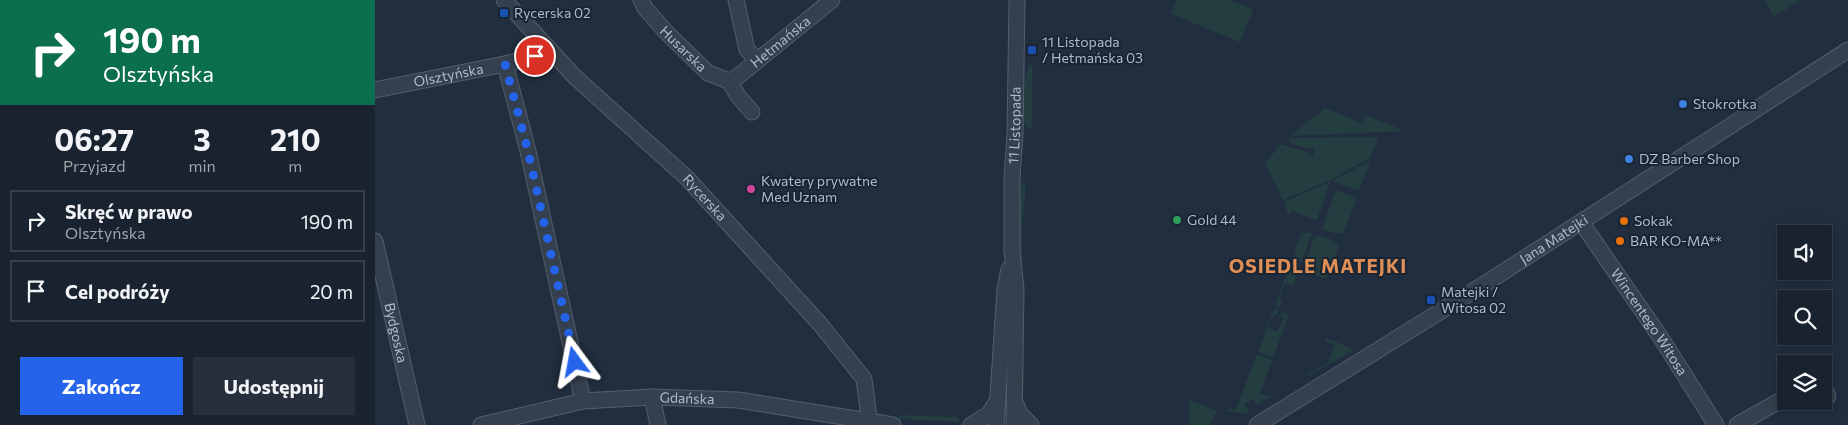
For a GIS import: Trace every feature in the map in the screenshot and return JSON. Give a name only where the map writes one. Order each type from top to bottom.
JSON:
[{"type":"street","name":"Rycerska","points":[[504,0],[575,77],[687,178],[820,324],[864,379],[870,423]]},
{"type":"street","name":"Husarska","points":[[641,0],[645,8],[666,32],[708,72],[729,81]]},
{"type":"street","points":[[736,0],[747,50],[758,60]]},
{"type":"street","name":"Hetmańska","points":[[729,81],[758,60],[831,0]]},
{"type":"street","name":"11 Listopada","points":[[1014,425],[1015,290],[1012,250],[1012,177],[1015,135],[1017,0]]},
{"type":"street","name":"Jana Matejki","points":[[1257,425],[1581,222],[1848,50]]},
{"type":"street","name":"Olsztyńska","points":[[375,90],[505,64],[550,52]]},
{"type":"street","points":[[505,64],[528,151],[583,401]]},
{"type":"street","points":[[729,81],[738,96],[752,112]]},
{"type":"street","name":"Wincentego Witosa","points":[[1581,222],[1661,338],[1716,425]]},
{"type":"street","name":"Bydgoska","points":[[375,241],[417,425]]},
{"type":"street","name":"11 Listopada","points":[[996,425],[1005,289],[1012,250]]},
{"type":"street","points":[[652,397],[658,425]]},
{"type":"street","name":"Gdańska","points":[[486,424],[583,401],[652,397],[738,400],[870,423],[893,425]]},
{"type":"street","points":[[971,425],[989,414],[997,400]]},
{"type":"street","points":[[1015,400],[1020,414],[1031,425]]},
{"type":"street","points":[[1737,425],[1777,402]]},
{"type":"green space","points":[[1176,0],[1230,0],[1253,9],[1240,42],[1171,14]]},
{"type":"green space","points":[[1764,0],[1800,0],[1774,17]]},
{"type":"green space","points":[[1029,65],[1032,65],[1032,130],[1026,125],[1021,110],[1021,100]]},
{"type":"green space","points":[[1325,108],[1362,123],[1366,115],[1405,131],[1290,136]]},
{"type":"green space","points":[[1376,137],[1378,140],[1370,158],[1330,180],[1283,200],[1265,163],[1281,144],[1307,152],[1313,158],[1314,147],[1308,149],[1290,143],[1289,138]]},
{"type":"green space","points":[[1371,160],[1359,191],[1332,181]]},
{"type":"green space","points":[[1022,181],[1026,186],[1022,226],[1024,386],[1019,391],[1018,225]]},
{"type":"green space","points":[[1330,182],[1317,220],[1292,211],[1290,215],[1288,214],[1284,202]]},
{"type":"green space","points":[[1336,190],[1354,197],[1356,200],[1344,232],[1339,234],[1322,229]]},
{"type":"green space","points":[[1301,233],[1312,233],[1301,263],[1294,254]]},
{"type":"green space","points":[[1319,235],[1339,245],[1326,279],[1309,273],[1304,266],[1314,238]]},
{"type":"green space","points":[[1293,256],[1300,265],[1293,286],[1285,283],[1279,300],[1282,301],[1280,307],[1275,305]]},
{"type":"green space","points":[[1274,309],[1279,311],[1277,315],[1274,314],[1268,328],[1277,332],[1283,318],[1280,316],[1282,312],[1289,315],[1273,358],[1258,352]]},
{"type":"green space","points":[[1326,338],[1349,347],[1352,351],[1308,376],[1307,374],[1327,364],[1335,345],[1325,341]]},
{"type":"green space","points":[[1257,354],[1272,360],[1260,393],[1270,397],[1257,405],[1253,399],[1244,404],[1249,411],[1245,414],[1227,411],[1229,408],[1236,410]]},
{"type":"green space","points":[[1190,400],[1217,411],[1210,425],[1189,425]]},
{"type":"green space","points":[[899,415],[957,417],[960,422],[899,419]]},
{"type":"place","name":"Rycerska 02","points":[[504,13]]},
{"type":"place","name":"11 Listopada / Hetmańska 03","points":[[1032,50]]},
{"type":"place","name":"Stokrotka","points":[[1683,104]]},
{"type":"place","name":"DZ Barber Shop","points":[[1629,159]]},
{"type":"place","name":"Kwatery prywatne Med Uznam","points":[[751,189]]},
{"type":"place","name":"Gold 44","points":[[1177,220]]},
{"type":"place","name":"Sokak","points":[[1624,221]]},
{"type":"place","name":"BAR KO-MA**","points":[[1620,241]]},
{"type":"place","name":"Matejki / Witosa 02","points":[[1431,300]]},
{"type":"district","name":"OSIEDLE MATEJKI","points":[[1318,266]]},
{"type":"route","points":[[535,56],[505,64],[528,151],[575,362]]}]
